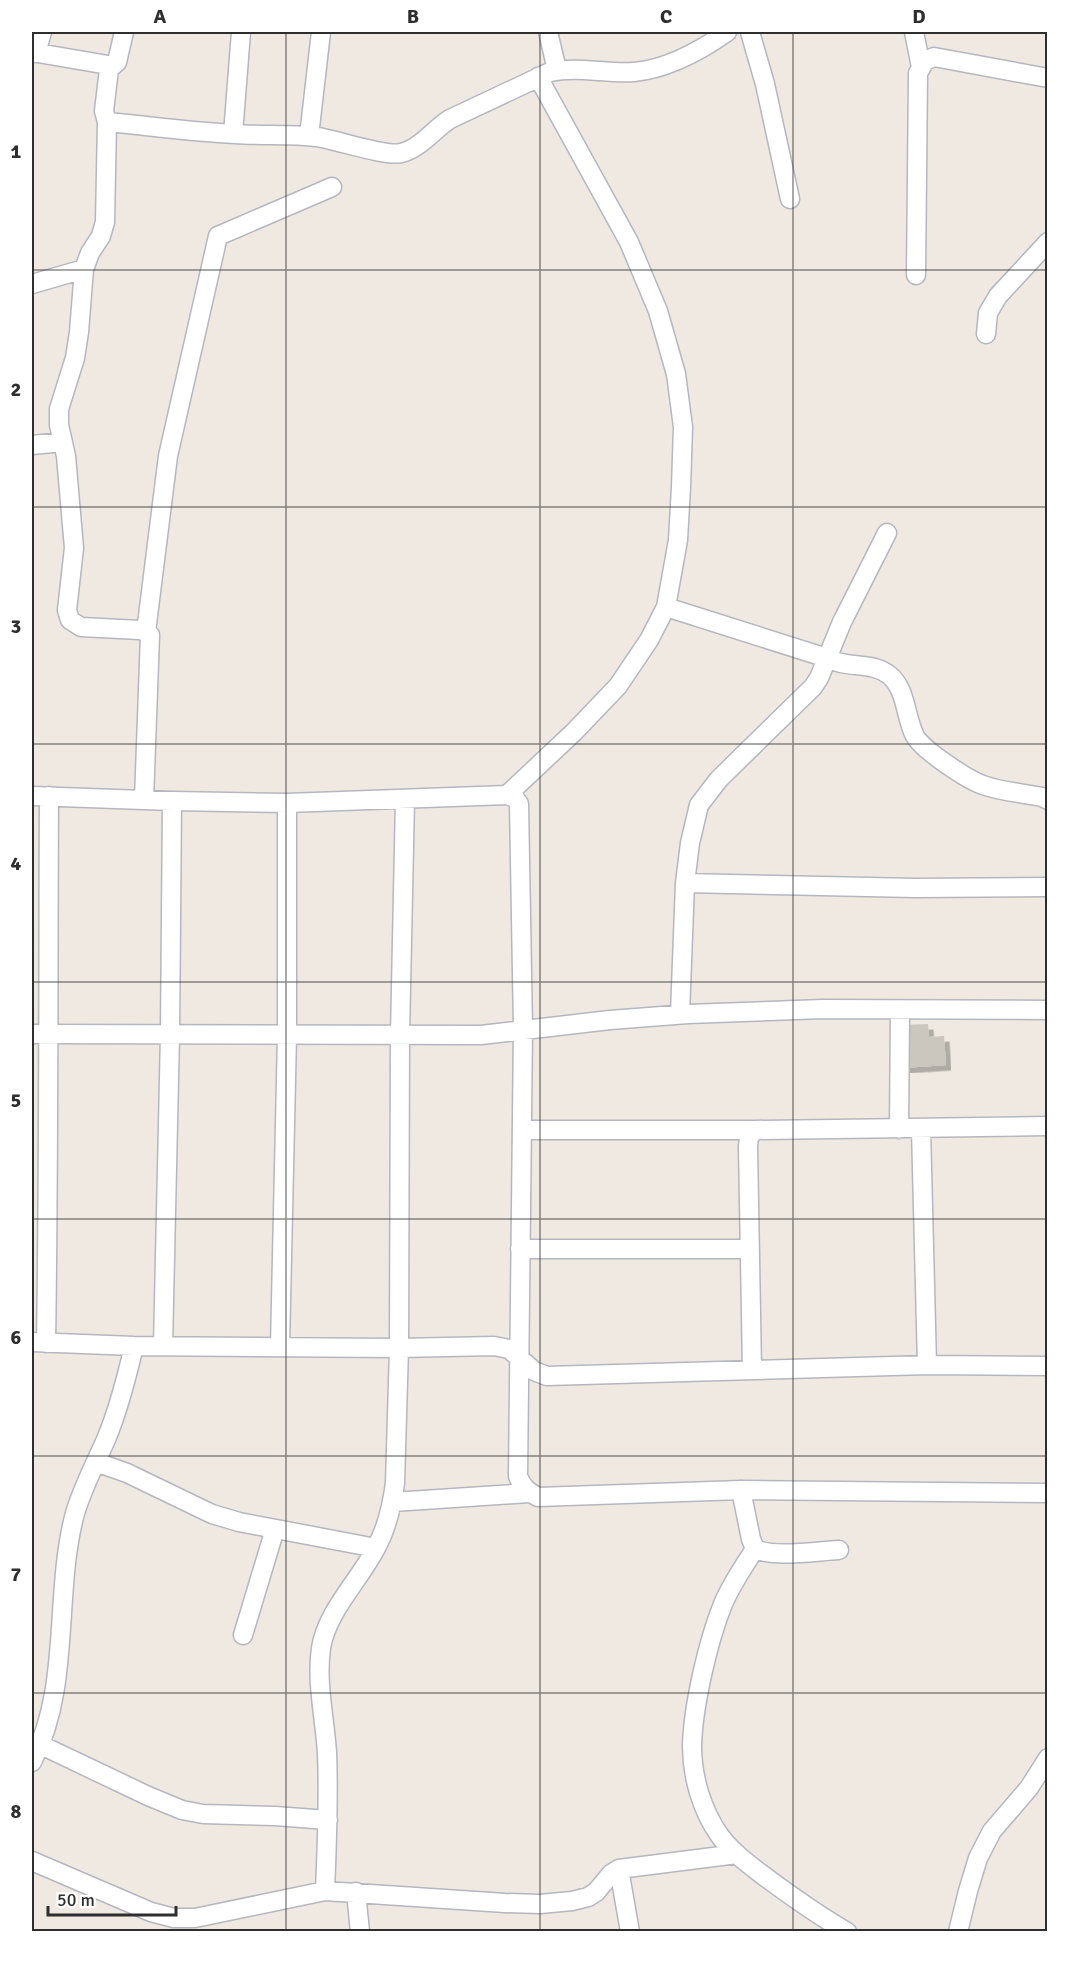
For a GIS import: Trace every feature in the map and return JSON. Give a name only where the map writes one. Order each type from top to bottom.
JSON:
[{"type":"street","points":[[42,32],[34,52],[103,63],[108,65],[109,69],[104,111],[107,122],[105,222],[101,236],[90,253],[84,269],[75,358],[59,409],[74,548],[67,610],[70,620],[81,627],[146,632],[150,635],[144,800]]},
{"type":"street","points":[[109,69],[117,62],[124,32]]},
{"type":"street","points":[[233,134],[241,32]]},
{"type":"street","points":[[309,136],[321,32]]},
{"type":"street","points":[[548,32],[557,70]]},
{"type":"street","points":[[107,122],[233,134],[309,136],[345,142],[375,151],[400,154],[414,147],[437,126],[538,77],[557,70],[632,72],[658,68],[686,56],[727,32]]},
{"type":"street","points":[[750,32],[765,84],[790,199]]},
{"type":"street","points":[[914,32],[921,67]]},
{"type":"street","points":[[916,275],[918,73],[924,61],[934,57],[1047,78]]},
{"type":"street","points":[[507,795],[574,732],[618,686],[649,640],[666,607],[678,540],[681,487],[682,427],[676,374],[658,311],[633,251],[538,77]]},
{"type":"street","points":[[146,632],[168,456],[218,236],[332,187]]},
{"type":"street","points":[[986,334],[988,313],[998,296],[1047,242]]},
{"type":"street","points":[[32,284],[84,269]]},
{"type":"street","points":[[32,445],[63,442]]},
{"type":"street","points":[[680,1014],[685,883],[690,843],[699,805],[719,779],[813,687],[842,622],[887,533]]},
{"type":"street","points":[[666,607],[840,664],[874,668],[891,676],[899,688],[918,741],[970,780],[984,786],[1042,797],[1047,800]]},
{"type":"street","points":[[1047,1366],[927,1365],[547,1376],[534,1371],[519,1358],[508,1349],[494,1346],[399,1348],[135,1346],[39,1342],[48,1195],[39,1034],[40,796],[287,803],[507,795],[515,798],[519,804],[523,1029],[520,1249],[519,1358],[518,1476],[521,1485],[529,1493],[538,1497],[741,1490],[1047,1493]]},
{"type":"street","points":[[325,1891],[328,1820],[327,1755],[320,1679],[321,1647],[329,1622],[376,1548],[393,1502],[398,1440],[400,1035],[405,799]]},
{"type":"street","points":[[163,1346],[170,1034],[171,801]]},
{"type":"street","points":[[280,1346],[286,1035],[287,803]]},
{"type":"street","points":[[685,883],[915,888],[1047,886]]},
{"type":"street","points":[[39,1034],[481,1035],[680,1014],[823,1010],[1047,1010]]},
{"type":"street","points":[[899,1129],[900,1010]]},
{"type":"street","points":[[522,1130],[921,1129],[1047,1125]]},
{"type":"street","points":[[921,1129],[927,1365]]},
{"type":"street","points":[[752,1370],[748,1146],[749,1138],[754,1130]]},
{"type":"street","points":[[520,1249],[749,1250]]},
{"type":"street","points":[[32,1762],[38,1733],[52,1703],[65,1563],[74,1515],[108,1436],[135,1346]]},
{"type":"street","points":[[96,1462],[137,1477],[212,1514],[275,1529],[376,1548]]},
{"type":"street","points":[[741,1490],[755,1549],[760,1552],[780,1553],[839,1550]]},
{"type":"street","points":[[393,1502],[529,1493]]},
{"type":"street","points":[[243,1635],[275,1529]]},
{"type":"street","points":[[755,1549],[738,1574],[723,1603],[714,1632],[698,1698],[692,1746],[696,1781],[705,1811],[720,1837],[737,1854],[785,1892],[847,1932]]},
{"type":"street","points":[[38,1733],[148,1796],[182,1810],[202,1814],[328,1820]]},
{"type":"street","points":[[958,1932],[978,1858],[992,1831],[1029,1788],[1047,1758]]},
{"type":"street","points":[[32,1861],[151,1912],[174,1918],[195,1918],[325,1891],[505,1903],[540,1904],[572,1901],[588,1898],[611,1874],[619,1869],[737,1854]]},
{"type":"street","points":[[619,1869],[630,1932]]},
{"type":"street","points":[[356,1892],[360,1932]]},
{"type":"building","points":[[928,1024],[929,1037],[944,1036],[946,1065],[903,1068],[900,1025]]}]
